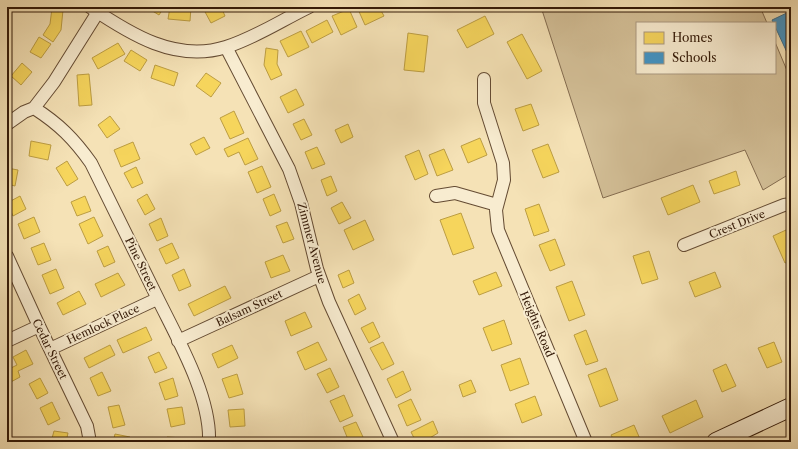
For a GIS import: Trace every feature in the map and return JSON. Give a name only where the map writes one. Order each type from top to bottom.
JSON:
[{"type":"main road","points":[[716,442],[791,406]]},
{"type":"street","points":[[7,124],[24,112],[34,108],[54,82],[94,9],[146,41],[167,48],[197,52],[226,47],[309,7]]},
{"type":"street","name":"Zimmer Avenue","points":[[226,47],[289,169],[301,203],[320,276],[341,332],[393,442]]},
{"type":"street","name":"Heights Road","points":[[484,79],[484,103],[502,163],[504,180],[496,210],[498,230],[586,442]]},
{"type":"street","name":"Pine Street","points":[[34,108],[54,121],[75,141],[91,164],[178,341],[201,396],[207,415],[209,442]]},
{"type":"street","points":[[436,196],[455,193],[497,205]]},
{"type":"street","name":"Crest Drive","points":[[684,245],[784,205],[791,204]]},
{"type":"street","name":"Cedar Street","points":[[7,256],[87,426],[90,442]]},
{"type":"street","name":"Balsam Street","points":[[178,341],[320,276]]},
{"type":"street","name":"Hemlock Place","points":[[50,348],[158,299]]},
{"type":"street","points":[[7,341],[39,326]]},
{"type":"shaded area","points":[[541,7],[765,7],[761,9],[767,22],[636,22],[636,74],[776,74],[776,44],[791,80],[791,173],[763,190],[745,150],[603,198]]},
{"type":"building: Homes","points":[[146,7],[164,7],[159,15]]},
{"type":"building: Homes","points":[[170,7],[191,7],[190,21],[168,19]]},
{"type":"building: Homes","points":[[210,7],[221,7],[225,16],[211,23],[204,10]]},
{"type":"building: Homes","points":[[234,7],[244,7],[237,11]]},
{"type":"building: Homes","points":[[357,7],[379,7],[384,16],[365,25]]},
{"type":"building: Homes","points":[[52,8],[63,10],[61,30],[53,42],[43,35],[50,24]]},
{"type":"building: Homes","points":[[349,9],[357,27],[341,35],[332,16]]},
{"type":"building: Homes","points":[[485,16],[494,34],[467,48],[457,30]]},
{"type":"building: Homes","points":[[327,20],[333,32],[312,43],[306,31]]},
{"type":"building: Homes","points":[[301,31],[309,47],[288,57],[280,41]]},
{"type":"building: Homes","points":[[408,33],[428,36],[424,72],[404,70]]},
{"type":"building: Homes","points":[[522,34],[542,71],[527,79],[507,42]]},
{"type":"building: Homes","points":[[39,37],[51,44],[41,58],[30,52]]},
{"type":"building: Homes","points":[[118,43],[125,54],[98,69],[92,58]]},
{"type":"building: Homes","points":[[266,48],[278,50],[277,64],[282,75],[271,80],[264,65]]},
{"type":"building: Homes","points":[[131,50],[147,60],[140,71],[124,61]]},
{"type":"building: Homes","points":[[22,63],[32,72],[21,85],[11,76]]},
{"type":"building: Homes","points":[[155,65],[178,73],[174,86],[151,78]]},
{"type":"building: Homes","points":[[206,73],[221,83],[211,97],[196,86]]},
{"type":"building: Homes","points":[[89,74],[92,105],[79,106],[77,75]]},
{"type":"building: Homes","points":[[296,89],[304,105],[288,113],[280,97]]},
{"type":"building: Homes","points":[[531,104],[539,125],[523,131],[515,109]]},
{"type":"building: Homes","points":[[234,111],[244,133],[230,139],[220,118]]},
{"type":"building: Homes","points":[[110,116],[120,129],[107,138],[98,125]]},
{"type":"building: Homes","points":[[304,119],[312,135],[301,140],[293,124]]},
{"type":"building: Homes","points":[[348,124],[353,137],[341,143],[335,130]]},
{"type":"building: Homes","points":[[204,137],[210,148],[196,155],[190,144]]},
{"type":"building: Homes","points":[[248,138],[258,159],[245,165],[239,152],[228,157],[224,149]]},
{"type":"building: Homes","points":[[480,138],[487,155],[468,163],[461,146]]},
{"type":"building: Homes","points":[[31,141],[51,145],[48,160],[29,156]]},
{"type":"building: Homes","points":[[133,142],[140,159],[121,167],[114,150]]},
{"type":"building: Homes","points":[[548,144],[559,172],[543,178],[532,150]]},
{"type":"building: Homes","points":[[317,147],[325,164],[312,169],[305,152]]},
{"type":"building: Homes","points":[[444,149],[453,170],[437,176],[429,155]]},
{"type":"building: Homes","points":[[419,150],[428,174],[415,180],[405,156]]},
{"type":"building: Homes","points":[[67,161],[78,179],[67,186],[56,168]]},
{"type":"building: Homes","points":[[262,166],[271,187],[257,193],[248,172]]},
{"type":"building: Homes","points":[[136,167],[143,183],[132,188],[124,173]]},
{"type":"building: Homes","points":[[7,168],[18,170],[15,186],[7,184]]},
{"type":"building: Homes","points":[[736,171],[740,185],[714,194],[709,181]]},
{"type":"building: Homes","points":[[331,176],[337,191],[327,196],[321,180]]},
{"type":"building: Homes","points":[[693,185],[700,202],[668,215],[661,198]]},
{"type":"building: Homes","points":[[147,194],[155,209],[145,215],[137,200]]},
{"type":"building: Homes","points":[[274,194],[281,211],[270,216],[263,199]]},
{"type":"building: Homes","points":[[20,196],[26,209],[13,216],[7,203]]},
{"type":"building: Homes","points":[[85,196],[91,211],[77,216],[71,202]]},
{"type":"building: Homes","points":[[342,202],[351,218],[339,224],[331,208]]},
{"type":"building: Homes","points":[[539,204],[549,231],[534,236],[525,209]]},
{"type":"building: Homes","points":[[461,213],[474,248],[453,255],[440,220]]},
{"type":"building: Homes","points":[[34,217],[40,232],[24,239],[18,224]]},
{"type":"building: Homes","points":[[94,217],[103,236],[88,244],[79,224]]},
{"type":"building: Homes","points":[[161,218],[168,236],[157,241],[149,224]]},
{"type":"building: Homes","points":[[365,220],[374,240],[353,250],[344,230]]},
{"type":"building: Homes","points":[[287,222],[294,239],[283,243],[276,226]]},
{"type":"building: Homes","points":[[786,230],[791,241],[791,261],[785,263],[773,236]]},
{"type":"building: Homes","points":[[555,239],[565,265],[550,271],[539,245]]},
{"type":"building: Homes","points":[[44,243],[51,260],[38,265],[31,248]]},
{"type":"building: Homes","points":[[172,243],[179,258],[166,264],[159,249]]},
{"type":"building: Homes","points":[[108,246],[115,262],[104,267],[97,251]]},
{"type":"building: Homes","points":[[649,251],[658,279],[642,284],[633,256]]},
{"type":"building: Homes","points":[[283,255],[290,271],[271,278],[265,262]]},
{"type":"building: Homes","points":[[56,269],[64,288],[50,294],[42,275]]},
{"type":"building: Homes","points":[[184,269],[191,286],[179,291],[172,275]]},
{"type":"building: Homes","points":[[349,270],[354,283],[343,288],[338,275]]},
{"type":"building: Homes","points":[[496,272],[502,286],[479,295],[473,281]]},
{"type":"building: Homes","points":[[715,272],[721,287],[695,297],[689,282]]},
{"type":"building: Homes","points":[[118,273],[125,285],[101,297],[95,284]]},
{"type":"building: Homes","points":[[572,281],[585,315],[569,321],[556,287]]},
{"type":"building: Homes","points":[[225,286],[231,298],[194,316],[188,304]]},
{"type":"building: Homes","points":[[79,291],[86,304],[63,315],[57,303]]},
{"type":"building: Homes","points":[[359,294],[366,309],[355,315],[348,300]]},
{"type":"building: Homes","points":[[305,312],[312,327],[291,336],[285,321]]},
{"type":"building: Homes","points":[[504,320],[512,344],[492,351],[483,328]]},
{"type":"building: Homes","points":[[373,322],[380,337],[369,343],[361,328]]},
{"type":"building: Homes","points":[[146,327],[152,340],[123,353],[117,340]]},
{"type":"building: Homes","points":[[586,330],[598,361],[586,365],[574,335]]},
{"type":"building: Homes","points":[[318,342],[327,360],[305,370],[297,352]]},
{"type":"building: Homes","points":[[383,342],[394,364],[382,370],[370,348]]},
{"type":"building: Homes","points":[[774,342],[782,362],[767,368],[758,348]]},
{"type":"building: Homes","points":[[110,345],[115,355],[89,368],[84,358]]},
{"type":"building: Homes","points":[[232,345],[238,358],[218,368],[212,354]]},
{"type":"building: Homes","points":[[26,350],[33,364],[18,371],[20,377],[9,383],[7,370],[17,365],[13,357]]},
{"type":"building: Homes","points":[[159,352],[167,368],[155,373],[148,357]]},
{"type":"building: Homes","points":[[520,358],[529,384],[510,391],[501,365]]},
{"type":"building: Homes","points":[[726,364],[736,386],[722,392],[713,370]]},
{"type":"building: Homes","points":[[330,368],[339,387],[327,393],[317,374]]},
{"type":"building: Homes","points":[[606,368],[618,400],[600,407],[588,375]]},
{"type":"building: Homes","points":[[403,371],[411,390],[396,398],[387,379]]},
{"type":"building: Homes","points":[[102,372],[111,391],[98,396],[90,378]]},
{"type":"building: Homes","points":[[237,374],[243,394],[229,398],[222,379]]},
{"type":"building: Homes","points":[[40,378],[48,393],[37,399],[29,384]]},
{"type":"building: Homes","points":[[173,378],[178,396],[165,400],[159,383]]},
{"type":"building: Homes","points":[[471,380],[476,392],[463,397],[459,385]]},
{"type":"building: Homes","points":[[344,395],[353,416],[340,422],[330,401]]},
{"type":"building: Homes","points":[[535,396],[542,415],[522,423],[515,404]]},
{"type":"building: Homes","points":[[411,399],[421,420],[407,426],[398,405]]},
{"type":"building: Homes","points":[[696,400],[703,417],[670,433],[662,416]]},
{"type":"building: Homes","points":[[52,402],[60,419],[48,425],[40,408]]},
{"type":"building: Homes","points":[[119,405],[125,425],[113,428],[108,407]]},
{"type":"building: Homes","points":[[182,407],[185,424],[171,427],[167,409]]},
{"type":"building: Homes","points":[[244,409],[245,426],[230,427],[228,410]]},
{"type":"building: Homes","points":[[433,421],[438,433],[428,439],[429,442],[416,442],[411,432]]},
{"type":"building: Homes","points":[[356,422],[363,437],[349,442],[343,427]]},
{"type":"building: Homes","points":[[634,425],[640,439],[634,442],[615,442],[611,435]]},
{"type":"building: Homes","points":[[54,431],[68,433],[66,442],[51,442]]},
{"type":"building: Homes","points":[[115,434],[130,437],[129,442],[113,442]]},
{"type":"building: Homes","points":[[167,437],[184,438],[184,442],[166,442]]},
{"type":"building: Homes","points":[[230,439],[250,440],[250,442],[230,442]]},
{"type":"building: Schools","points":[[791,11],[791,61],[776,29],[776,22],[773,22],[772,20]]}]
